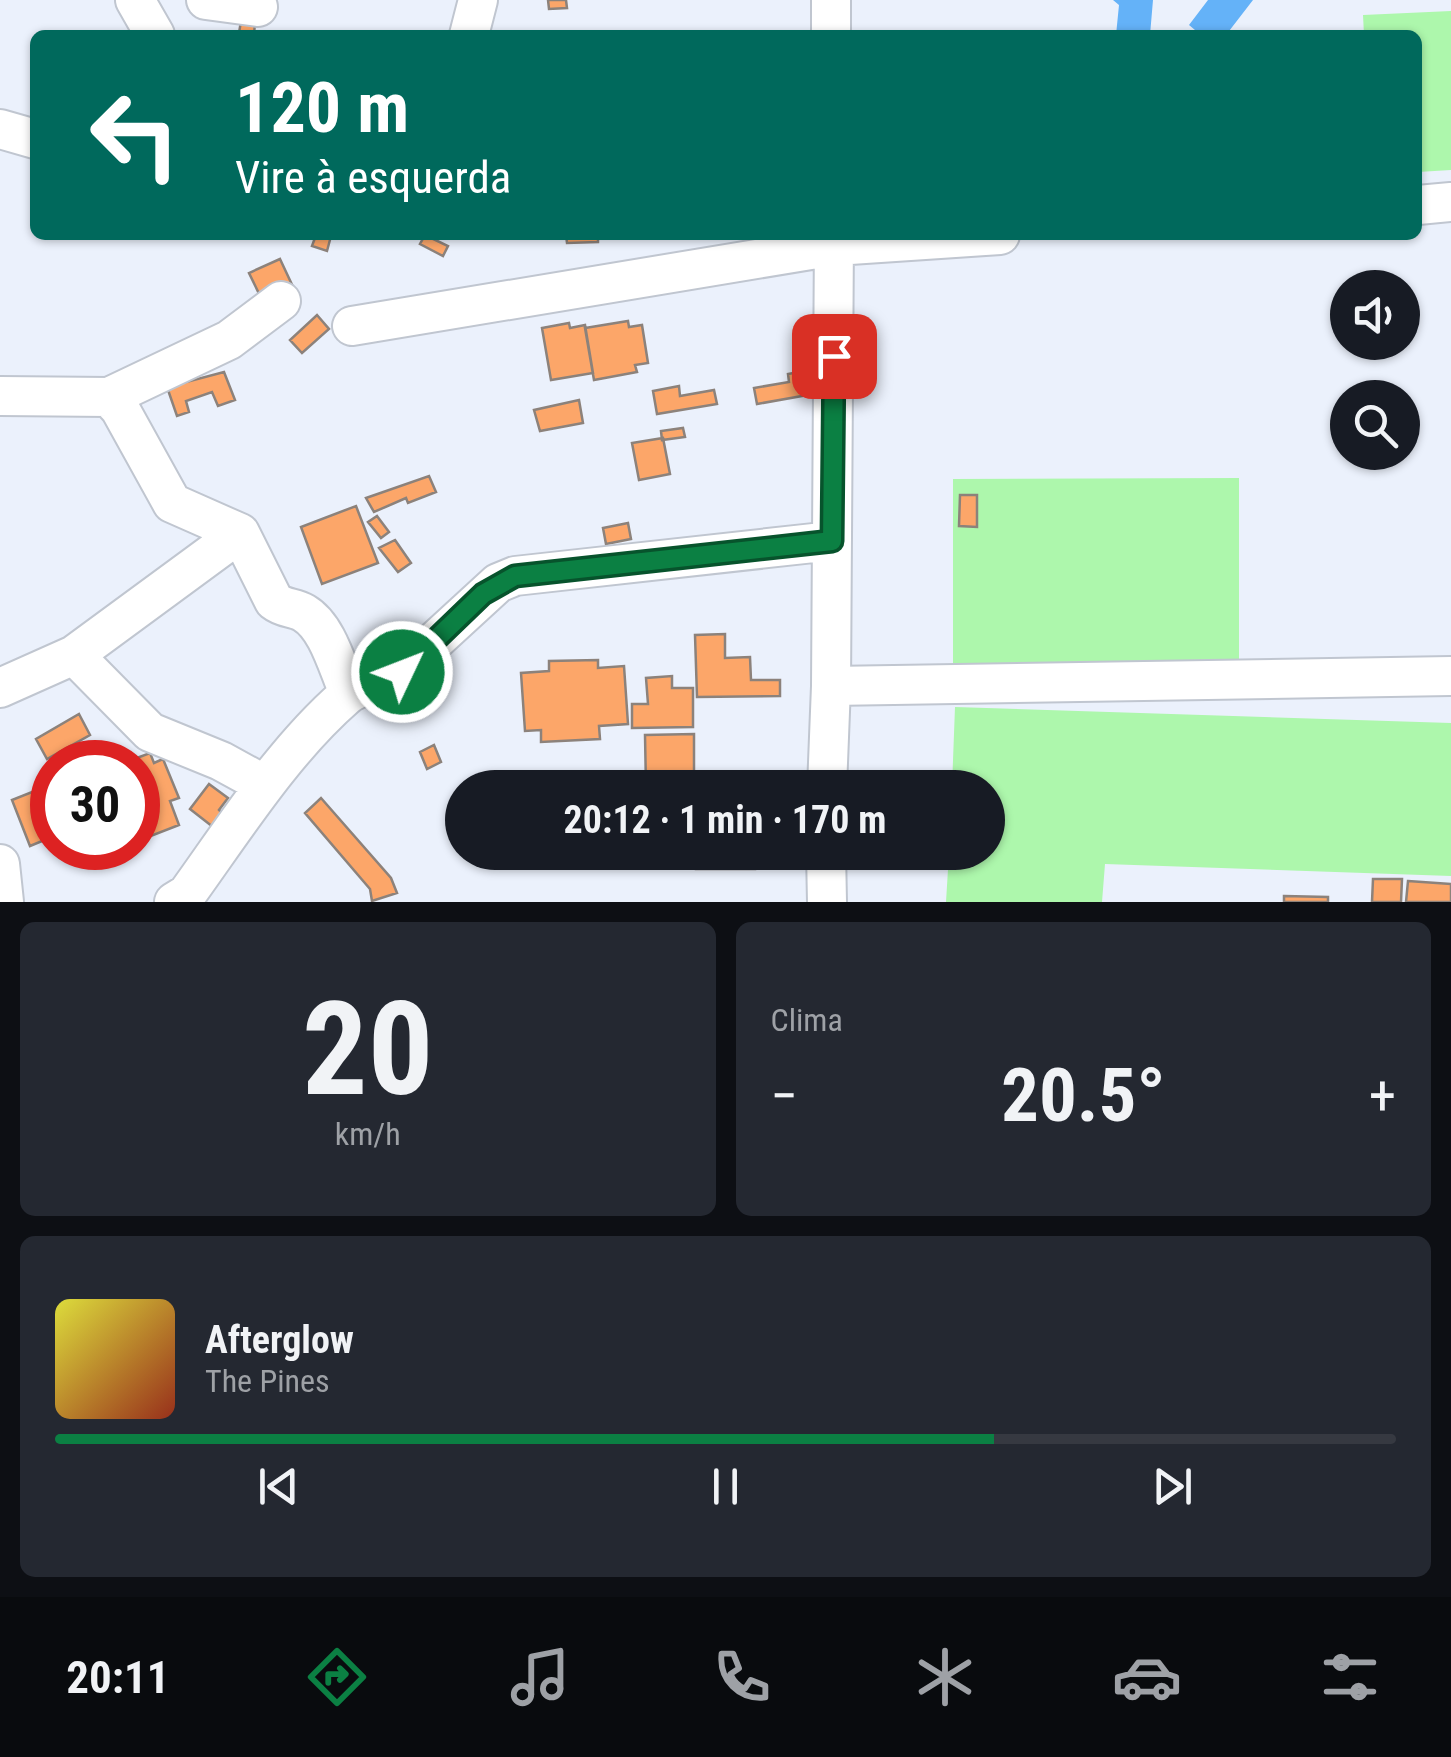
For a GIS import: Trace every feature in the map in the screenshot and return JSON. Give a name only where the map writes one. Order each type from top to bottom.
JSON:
[{"type":"street","points":[[136,0],[152,30]]},
{"type":"street","points":[[206,0],[258,7]]},
{"type":"street","points":[[470,30],[478,0]]},
{"type":"street","points":[[830,0],[831,30]]},
{"type":"street","points":[[0,129],[30,138]]},
{"type":"street","points":[[1422,204],[1451,202]]},
{"type":"street","points":[[352,326],[834,240],[828,770]]},
{"type":"street","points":[[0,396],[109,397],[229,340],[281,301]]},
{"type":"street","points":[[109,397],[120,409],[172,503],[240,533],[274,601],[284,609],[301,611],[314,621],[349,693]]},
{"type":"street","points":[[0,688],[74,655],[240,533]]},
{"type":"street","points":[[174,902],[187,894],[266,785],[349,693],[385,682],[402,672],[483,594],[515,576],[832,541]]},
{"type":"street","points":[[74,655],[150,732],[266,785]]},
{"type":"street","points":[[831,686],[1451,676]]},
{"type":"street","points":[[0,864],[4,902]]},
{"type":"street","points":[[826,870],[827,902]]},
{"type":"green space","points":[[1451,11],[1451,170],[1422,172],[1422,30],[1364,30],[1363,15]]},
{"type":"green space","points":[[1239,478],[1239,666],[953,667],[953,479]]},
{"type":"green space","points":[[955,707],[1451,723],[1451,876],[1105,864],[1102,902],[946,902],[948,870],[1005,870],[1005,770],[953,770]]},
{"type":"water","points":[[1113,0],[1153,0],[1150,30],[1116,30],[1119,5]]},
{"type":"water","points":[[1208,0],[1253,0],[1230,30],[1195,30],[1189,25]]},
{"type":"building","points":[[548,0],[566,0],[567,8],[549,9]]},
{"type":"building","points":[[241,21],[255,23],[254,30],[240,30]]},
{"type":"building","points":[[314,240],[330,240],[327,251],[312,246]]},
{"type":"building","points":[[422,240],[435,240],[448,246],[443,256],[420,244]]},
{"type":"building","points":[[567,240],[598,240],[598,242]]},
{"type":"building","points":[[280,259],[294,289],[264,304],[249,273]]},
{"type":"building","points":[[317,315],[329,329],[302,353],[290,340]]},
{"type":"building","points":[[628,321],[629,327],[642,325],[648,363],[635,365],[637,372],[594,380],[585,328]]},
{"type":"building","points":[[569,323],[570,328],[585,325],[593,373],[551,380],[542,328]]},
{"type":"building","points":[[815,369],[819,393],[757,404],[754,388],[789,382],[788,374]]},
{"type":"building","points":[[224,372],[235,400],[218,406],[212,392],[186,401],[189,412],[177,416],[167,387]]},
{"type":"building","points":[[679,386],[680,396],[714,390],[717,404],[657,414],[653,391]]},
{"type":"building","points":[[579,400],[583,423],[540,431],[534,410]]},
{"type":"building","points":[[683,428],[685,437],[662,440],[661,431]]},
{"type":"building","points":[[663,438],[670,474],[639,480],[632,443]]},
{"type":"building","points":[[429,476],[436,492],[408,503],[406,498],[374,512],[366,498]]},
{"type":"building","points":[[960,495],[977,495],[977,527],[959,526]]},
{"type":"building","points":[[356,506],[378,563],[322,584],[301,527]]},
{"type":"building","points":[[377,516],[389,532],[381,538],[368,522]]},
{"type":"building","points":[[628,523],[631,539],[606,544],[603,528]]},
{"type":"building","points":[[395,540],[411,563],[398,572],[379,548]]},
{"type":"building","points":[[725,634],[725,658],[750,657],[751,680],[780,680],[780,696],[697,697],[695,635]]},
{"type":"building","points":[[598,660],[598,668],[624,666],[628,724],[599,726],[600,739],[541,742],[541,730],[525,731],[521,673],[549,671],[549,661]]},
{"type":"building","points":[[672,676],[672,688],[693,688],[693,727],[632,728],[632,704],[648,704],[646,678]]},
{"type":"building","points":[[79,714],[90,735],[81,740],[36,739]]},
{"type":"building","points":[[694,734],[694,770],[646,770],[645,735]]},
{"type":"building","points":[[434,745],[441,762],[427,769],[420,752]]},
{"type":"building","points":[[163,759],[179,798],[170,801],[179,825],[160,832]]},
{"type":"building","points":[[209,784],[228,798],[213,827],[190,809]]},
{"type":"building","points":[[30,793],[30,846],[12,800]]},
{"type":"building","points":[[321,798],[391,878],[397,893],[372,901],[370,889],[305,813]]},
{"type":"building","points":[[1373,879],[1402,879],[1401,902],[1372,902]]},
{"type":"building","points":[[1408,881],[1451,884],[1451,902],[1406,902]]},
{"type":"building","points":[[1284,896],[1328,897],[1328,902],[1284,902]]},
{"type":"route","points":[[402,672],[483,594],[515,576],[832,541],[834,356]]}]
